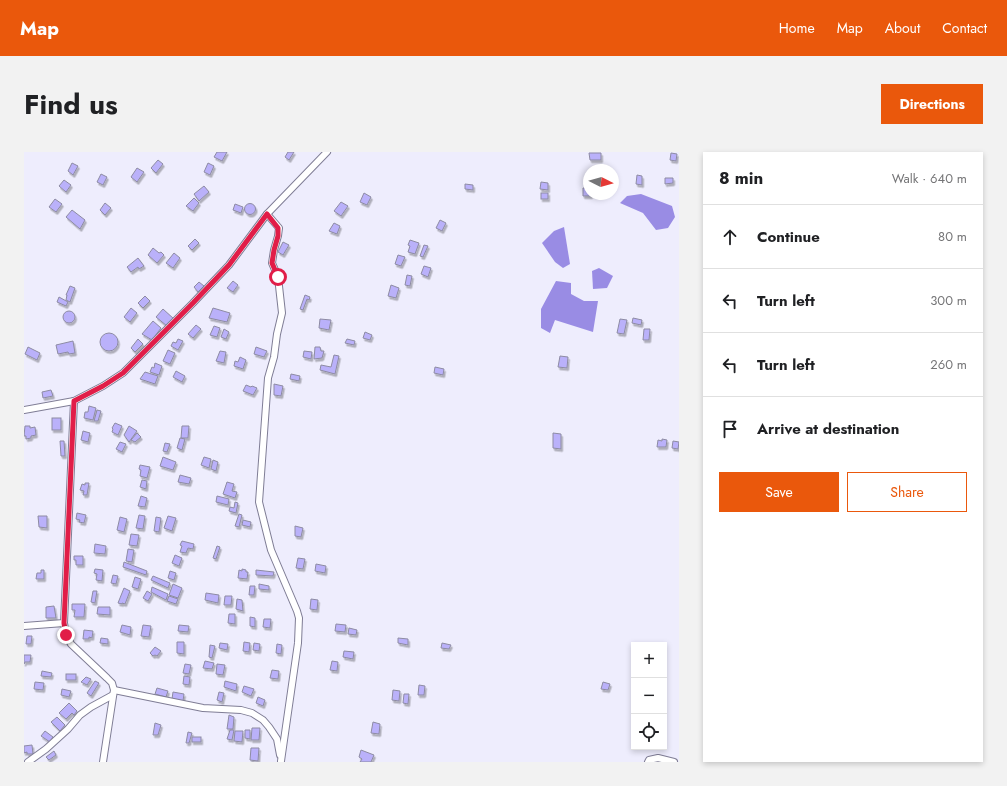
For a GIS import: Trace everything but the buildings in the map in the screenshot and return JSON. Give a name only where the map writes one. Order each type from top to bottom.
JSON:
[{"type":"street","points":[[24,410],[74,401],[103,386],[123,373],[229,265],[267,214],[327,152]]},
{"type":"street","points":[[267,214],[278,228],[278,236],[272,263],[278,277],[282,313],[274,357],[268,378],[259,502],[271,550],[299,618],[298,643],[281,761]]},
{"type":"street","points":[[74,401],[64,623],[66,635],[71,644],[112,683],[114,693],[103,762]]},
{"type":"street","points":[[24,626],[64,623]]},
{"type":"street","points":[[28,762],[46,749],[68,729],[80,715],[114,693],[203,708],[241,710],[252,713],[269,726],[277,739],[281,761]]},
{"type":"street","points":[[648,762],[649,760],[658,758],[674,762]]},
{"type":"shaded area","points":[[641,194],[672,206],[675,217],[668,228],[656,230],[643,213],[620,203],[627,196]]},
{"type":"shaded area","points":[[564,227],[570,264],[563,268],[555,262],[542,243],[554,231]]},
{"type":"shaded area","points":[[599,268],[613,276],[607,288],[593,289],[592,271]]},
{"type":"shaded area","points":[[556,281],[571,283],[571,294],[584,301],[598,301],[593,332],[555,320],[550,333],[541,328],[541,309]]},
{"type":"route","points":[[66,635],[64,623],[74,401],[103,386],[123,373],[229,265],[267,214],[275,222],[278,228],[278,236],[272,257],[272,263],[278,277]]}]
